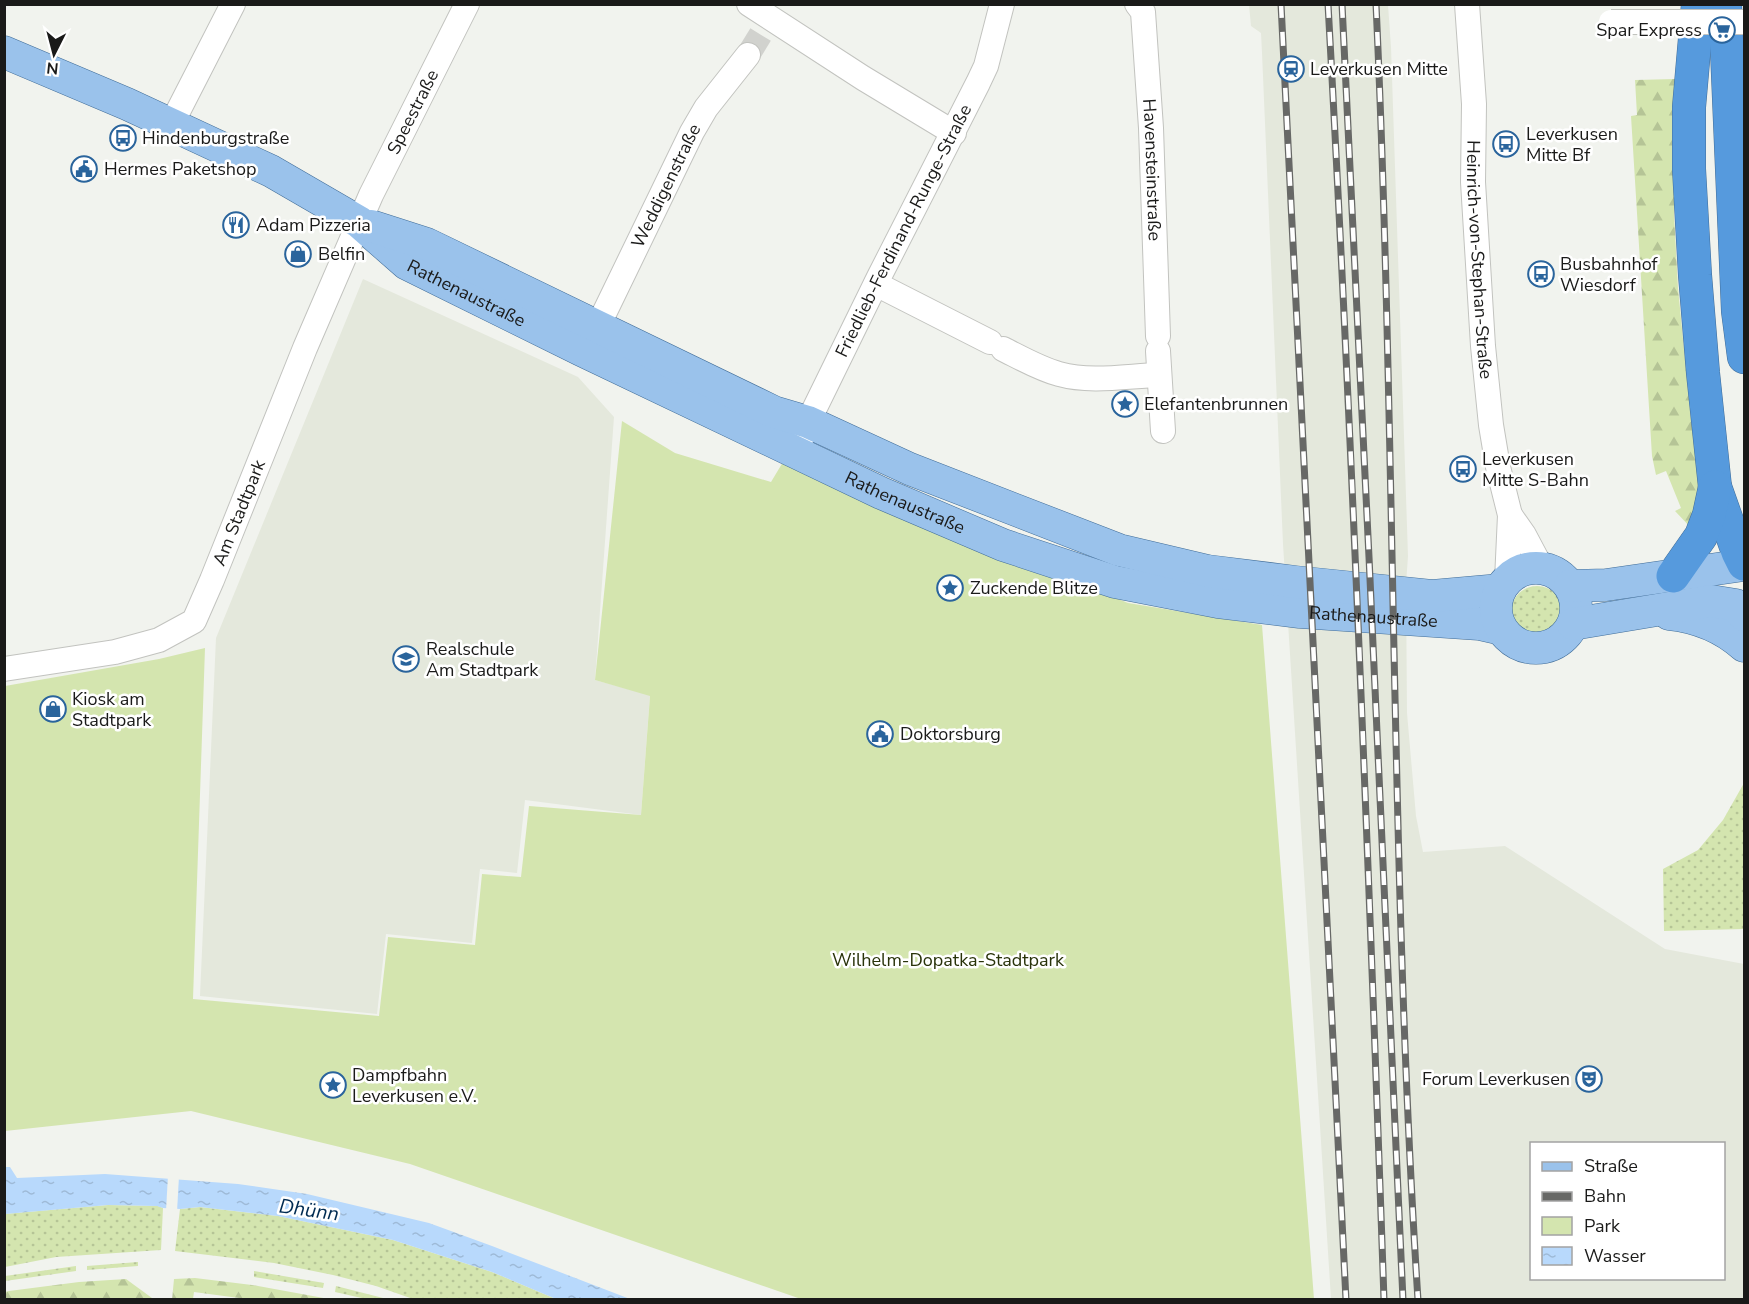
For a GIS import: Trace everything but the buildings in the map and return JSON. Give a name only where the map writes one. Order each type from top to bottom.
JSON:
[{"type":"highway","points":[[1698,4],[1689,107],[1689,169],[1703,373],[1715,487],[1744,565]]},
{"type":"highway","points":[[1725,4],[1738,311],[1744,357]]},
{"type":"highway","points":[[1673,576],[1701,536],[1707,522],[1715,487]]},
{"type":"main road","name":"Rathenaustraße","points":[[4,52],[271,171],[359,222],[407,264],[796,454],[881,494],[1002,546],[1116,582],[1218,602],[1300,612],[1479,624],[1501,629]]},
{"type":"main road","name":"Rathenaustraße","points":[[359,222],[420,241],[774,412],[808,422],[910,469],[1131,553],[1208,571],[1432,596],[1503,585]]},
{"type":"main road","points":[[1570,586],[1606,585],[1744,565]]},
{"type":"main road","points":[[1541,567],[1561,576],[1570,586],[1575,598],[1576,611],[1573,624],[1565,636],[1553,645],[1539,648],[1524,647],[1511,640],[1501,629],[1496,616],[1496,603],[1503,585],[1517,573],[1541,567]]},
{"type":"main road","points":[[1573,624],[1711,601],[1736,605],[1744,615]]},
{"type":"main road","points":[[1650,612],[1681,615],[1705,621],[1744,646]]},
{"type":"street","points":[[171,125],[232,4]]},
{"type":"street","name":"Speestraße","points":[[359,222],[467,4]]},
{"type":"street","points":[[749,4],[767,24],[954,133]]},
{"type":"street","name":"Friedlieb-Ferdinand-Runge-Straße","points":[[796,454],[808,422],[986,66],[1002,4]]},
{"type":"street","name":"Havensteinstraße","points":[[1137,4],[1143,12],[1152,128],[1159,375],[1163,431]]},
{"type":"street","name":"Heinrich-von-Stephan-Straße","points":[[1468,12],[1474,104],[1473,182],[1483,346],[1491,425],[1498,467],[1510,515],[1503,585]]},
{"type":"street","points":[[1611,22],[1744,22]]},
{"type":"street","name":"Weddigenstraße","points":[[597,328],[692,132],[706,108],[748,55]]},
{"type":"street","name":"Am Stadtpark","points":[[5,666],[115,652],[159,640],[194,621],[359,222]]},
{"type":"street","points":[[876,284],[1036,365],[1060,374],[1089,378],[1159,375]]},
{"type":"street","name":"Heinrich-von-Stephan-Straße","points":[[1510,515],[1541,567]]},
{"type":"shaded area","points":[[1249,5],[1388,5],[1408,556],[1406,584],[1407,713],[1416,816],[1423,852],[1505,846],[1665,949],[1744,964],[1744,1299],[1331,1299],[1283,544],[1261,33],[1251,26]]},
{"type":"shaded area","name":"Realschule Am Stadtpark","points":[[363,279],[578,377],[614,417],[595,680],[650,695],[641,815],[525,800],[517,873],[480,869],[472,943],[386,934],[377,1014],[200,996],[216,638]]},
{"type":"green space","points":[[1675,79],[1674,214],[1678,288],[1699,481],[1692,529],[1675,511],[1681,508],[1666,471],[1656,475],[1652,456],[1631,116],[1637,115],[1635,80]]},
{"type":"green space","name":"Wilhelm-Dopatka-Stadtpark","points":[[622,421],[675,453],[771,482],[783,462],[1128,603],[1262,625],[1314,1299],[801,1299],[410,1164],[191,1111],[5,1131],[5,686],[159,659],[205,648],[193,999],[379,1016],[388,937],[475,945],[482,874],[521,877],[529,806],[641,815],[650,696],[595,680]]},
{"type":"green space","points":[[1537,586],[1547,588],[1555,594],[1561,602],[1563,612],[1561,622],[1555,630],[1547,636],[1537,638],[1527,636],[1519,630],[1513,622],[1511,612],[1513,602],[1519,594],[1527,588]]},
{"type":"green space","points":[[1744,783],[1744,929],[1664,931],[1663,869],[1698,850],[1723,820]]},
{"type":"green space","points":[[108,1205],[163,1208],[161,1250],[56,1257],[5,1267],[4,1214]]},
{"type":"green space","points":[[200,1207],[278,1216],[393,1240],[492,1272],[556,1299],[413,1299],[376,1286],[274,1263],[175,1251],[180,1209]]},
{"type":"green space","points":[[138,1262],[138,1266],[87,1270],[87,1266]]},
{"type":"green space","points":[[76,1266],[76,1271],[5,1281],[5,1276]]},
{"type":"green space","points":[[254,1271],[324,1283],[323,1288],[254,1277]]},
{"type":"green space","points":[[195,1278],[252,1285],[329,1299],[254,1300],[194,1292],[193,1299],[172,1300],[174,1279]]},
{"type":"green space","points":[[126,1279],[152,1299],[5,1299],[5,1292],[9,1291],[79,1282]]},
{"type":"green space","points":[[336,1286],[387,1299],[366,1299],[335,1292]]},
{"type":"water","name":"Dhünn","points":[[4,1167],[10,1167],[17,1178],[105,1174],[238,1184],[307,1194],[429,1223],[630,1299],[556,1299],[492,1272],[393,1240],[278,1216],[200,1207],[180,1209],[108,1205],[5,1214]]},
{"type":"pier","points":[[168,1175],[179,1176],[177,1212],[166,1211]]},
{"type":"tunnel","points":[[748,55],[764,29]]},
{"type":"railway","points":[[1281,4],[1346,1300]]},
{"type":"railway","points":[[1328,4],[1345,328],[1384,1300]]},
{"type":"railway","points":[[1342,4],[1403,1300]]},
{"type":"railway","points":[[1376,4],[1387,328],[1402,976],[1418,1300]]},
{"type":"place","name":"Spar Express","points":[[1722,30]]},
{"type":"place","name":"Leverkusen Mitte","points":[[1291,69]]},
{"type":"place","name":"Hindenburgstraße","points":[[123,138]]},
{"type":"place","name":"Leverkusen Mitte Bf","points":[[1506,144]]},
{"type":"place","name":"Hermes Paketshop","points":[[84,169]]},
{"type":"place","name":"Adam Pizzeria","points":[[236,225]]},
{"type":"place","name":"Belfin","points":[[298,254]]},
{"type":"place","name":"Busbahnhof Wiesdorf","points":[[1541,274]]},
{"type":"place","name":"Elefantenbrunnen","points":[[1125,404]]},
{"type":"place","name":"Leverkusen Mitte S-Bahn","points":[[1463,469]]},
{"type":"place","name":"Zuckende Blitze","points":[[950,588]]},
{"type":"place","name":"Realschule Am Stadtpark","points":[[406,659]]},
{"type":"place","name":"Kiosk am Stadtpark","points":[[53,709]]},
{"type":"place","name":"Doktorsburg","points":[[880,734]]},
{"type":"place","name":"Forum Leverkusen","points":[[1589,1079]]},
{"type":"place","name":"Dampfbahn Leverkusen e.V.","points":[[333,1085]]}]
